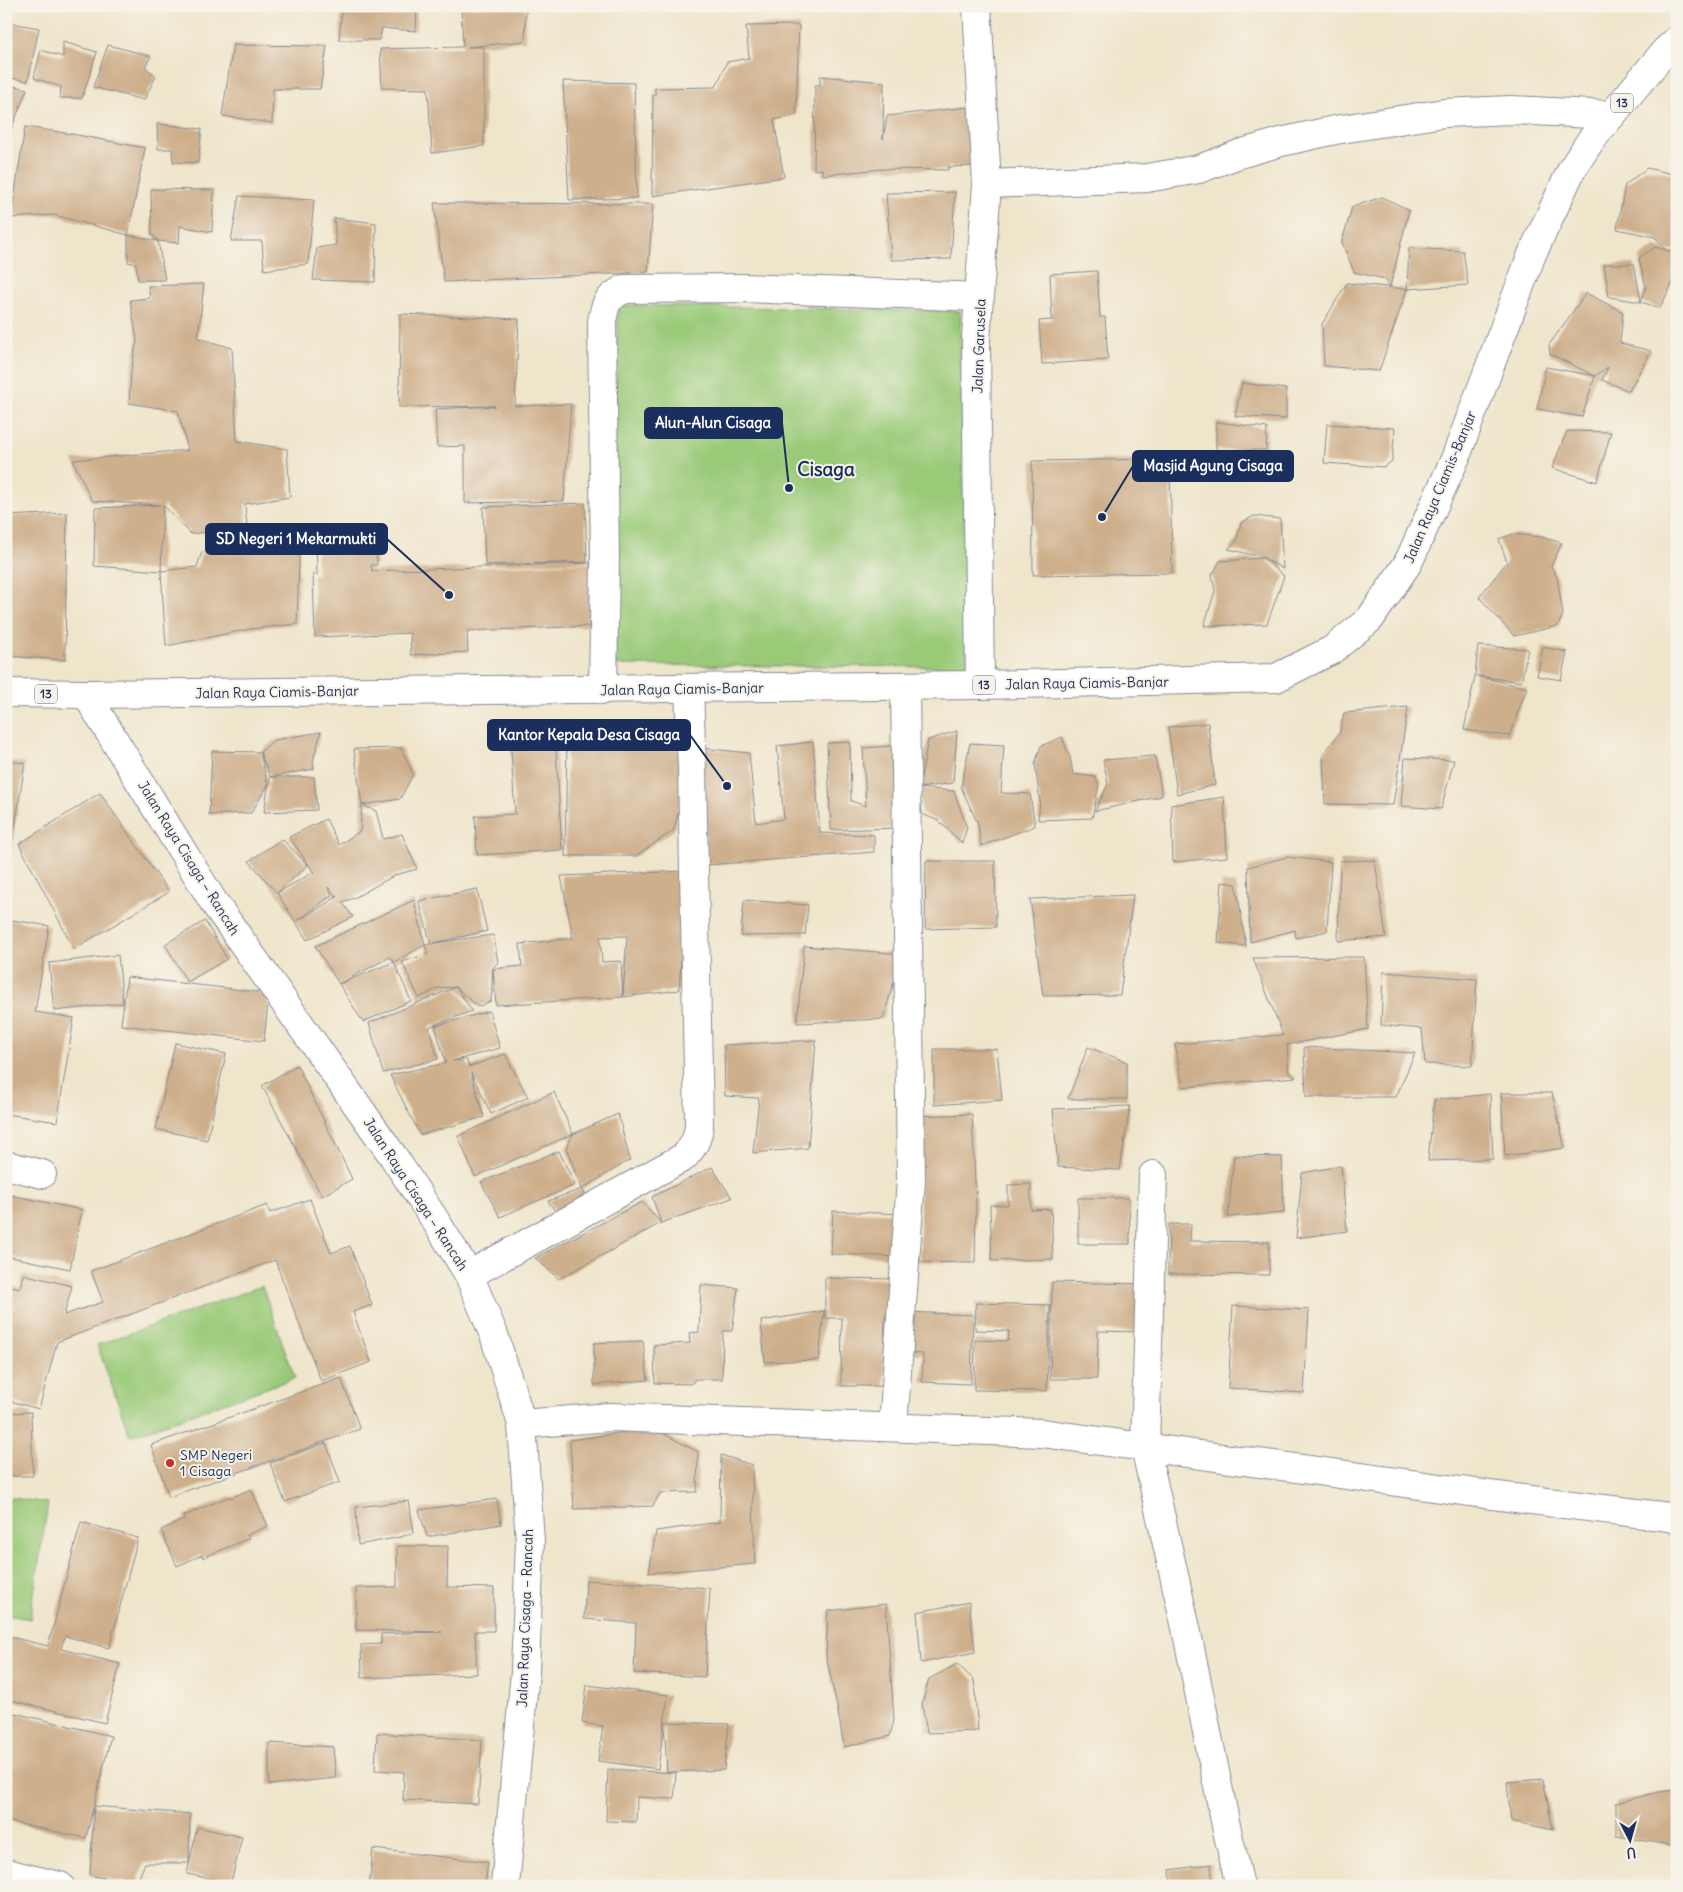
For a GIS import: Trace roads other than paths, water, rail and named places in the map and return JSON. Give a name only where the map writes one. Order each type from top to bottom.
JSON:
[{"type":"main road","name":"Jalan Garusela","points":[[977,6],[986,184],[976,339],[980,685]]},
{"type":"main road","name":"Jalan Raya Ciamis-Banjar","points":[[6,693],[603,690],[980,685],[1276,678],[1332,650],[1370,619],[1408,563],[1455,458],[1532,254],[1572,169],[1591,140],[1666,50],[1677,40]]},
{"type":"main road","points":[[986,184],[1147,178],[1199,168],[1281,142],[1335,130],[1444,113],[1511,110],[1612,115]]},
{"type":"main road","points":[[603,690],[605,559],[602,322],[605,303],[624,289],[744,288],[980,297]]},
{"type":"main road","points":[[893,1427],[911,1180],[905,686]]},
{"type":"main road","points":[[469,1275],[684,1157],[698,1138],[692,779],[688,688]]},
{"type":"main road","name":"Jalan Raya Cisaga – Rancah","points":[[86,694],[213,901],[393,1156],[469,1275],[494,1335],[522,1424],[530,1541],[526,1663],[511,1843],[505,1886]]},
{"type":"main road","points":[[6,1165],[42,1174]]},
{"type":"main road","points":[[1153,1175],[1145,1447],[1186,1628],[1240,1886]]},
{"type":"main road","points":[[522,1424],[610,1417],[1042,1433],[1490,1495],[1677,1518]]},
{"type":"main road","points":[[6,1874],[60,1886]]},
{"type":"place","name":"Alun-Alun Cisaga","points":[[789,488]]},
{"type":"place","name":"Masjid Agung Cisaga","points":[[1102,517]]},
{"type":"place","name":"SD Negeri 1 Mekarmukti","points":[[449,595]]},
{"type":"place","name":"Kantor Kepala Desa Cisaga","points":[[727,786]]},
{"type":"place","name":"SMP Negeri 1 Cisaga","points":[[170,1463]]},
{"type":"district","name":"Cisaga","points":[[826,469]]}]
